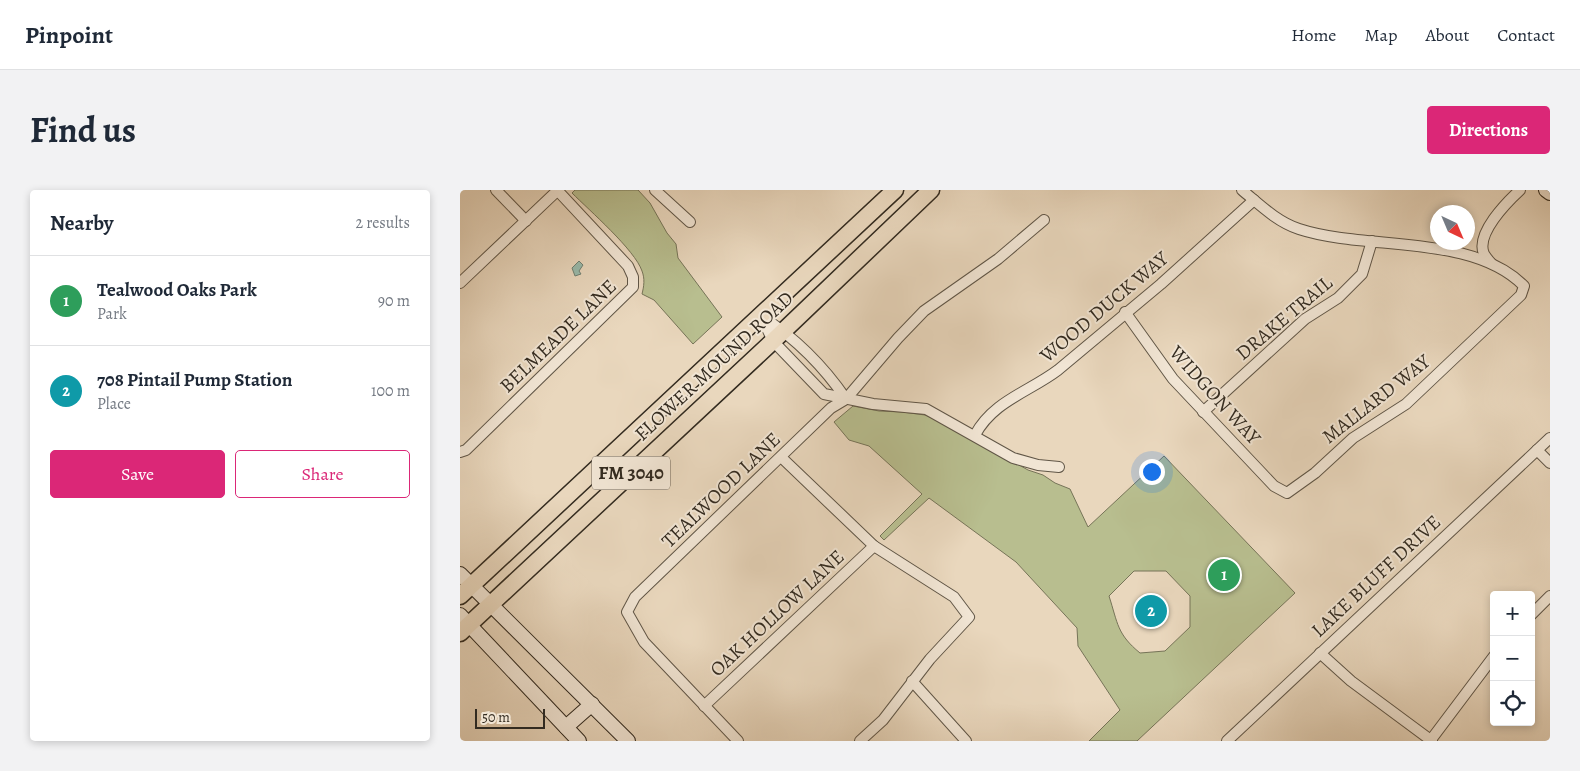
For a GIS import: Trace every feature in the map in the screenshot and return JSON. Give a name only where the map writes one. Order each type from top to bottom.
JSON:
[{"type":"main road","name":"FLOWER MOUND ROAD","points":[[464,585],[761,316],[894,190]]},
{"type":"main road","name":"FLOWER MOUND ROAD","points":[[463,624],[490,604],[778,336],[931,190]]},
{"type":"main road","points":[[1546,190],[1550,193]]},
{"type":"main road","points":[[464,585],[490,604],[628,741]]},
{"type":"main road","points":[[463,624],[580,741]]},
{"type":"main road","points":[[566,727],[592,704]]},
{"type":"street","points":[[496,190],[526,221]]},
{"type":"street","points":[[460,283],[558,190]]},
{"type":"street","name":"BELMEADE LANE","points":[[460,452],[466,450],[633,287],[633,277],[628,266],[558,190]]},
{"type":"street","points":[[656,190],[690,222]]},
{"type":"street","points":[[1242,190],[1275,216],[1298,229],[1332,237],[1472,254],[1492,265]]},
{"type":"street","points":[[1492,265],[1484,254],[1482,245],[1504,205],[1520,190]]},
{"type":"street","name":"WOOD DUCK WAY","points":[[975,435],[982,422],[992,412],[1014,396],[1047,378],[1161,284],[1254,200]]},
{"type":"street","name":"TEALWOOD LANE","points":[[704,706],[644,642],[627,612],[635,597],[831,408],[846,398],[924,311],[998,258],[1044,220]]},
{"type":"street","name":"DRAKE TRAIL","points":[[1203,412],[1305,318],[1338,298],[1362,274],[1372,241]]},
{"type":"street","name":"MALLARD WAY","points":[[1287,493],[1298,486],[1353,438],[1406,404],[1517,301],[1524,286],[1512,274],[1492,265]]},
{"type":"street","name":"WIDGON WAY","points":[[1125,312],[1173,379],[1274,486],[1287,493]]},
{"type":"street","points":[[761,316],[824,394],[873,404],[926,409],[1013,458],[1038,465],[1059,467]]},
{"type":"street","points":[[761,316],[778,336],[835,383],[846,398]]},
{"type":"street","name":"LAKE BLUFF DRIVE","points":[[1227,741],[1550,438]]},
{"type":"street","points":[[1537,450],[1550,463]]},
{"type":"street","points":[[781,457],[874,546],[954,597],[970,617],[912,681],[882,720],[860,741]]},
{"type":"street","name":"OAK HOLLOW LANE","points":[[704,706],[874,546]]},
{"type":"street","points":[[1535,611],[1550,596]]},
{"type":"street","points":[[1320,653],[1351,681],[1431,741],[1490,661]]},
{"type":"street","points":[[912,681],[966,741]]},
{"type":"street","points":[[704,706],[738,741]]},
{"type":"green space","points":[[575,190],[638,190],[650,203],[667,233],[676,244],[678,258],[722,317],[693,344],[654,300],[642,294],[644,277],[638,262],[600,220],[572,193]]},
{"type":"green space","points":[[853,406],[879,411],[925,415],[950,426],[1028,470],[1043,475],[1055,483],[1070,489],[1088,527],[1164,456],[1295,593],[1137,741],[1089,741],[1120,710],[1078,646],[1077,628],[1016,562],[929,498],[884,540],[880,536],[922,494],[869,446],[849,440],[834,422]],"holes":[[[1134,571],[1166,571],[1190,596],[1190,627],[1165,651],[1140,653],[1122,634],[1109,596]]]},
{"type":"shaded area","points":[[579,261],[583,265],[579,271],[581,274],[575,276],[572,268]]},
{"type":"place","name":"Tealwood Oaks Park","points":[[1224,575]]},
{"type":"place","name":"708 Pintail Pump Station","points":[[1151,611]]}]
